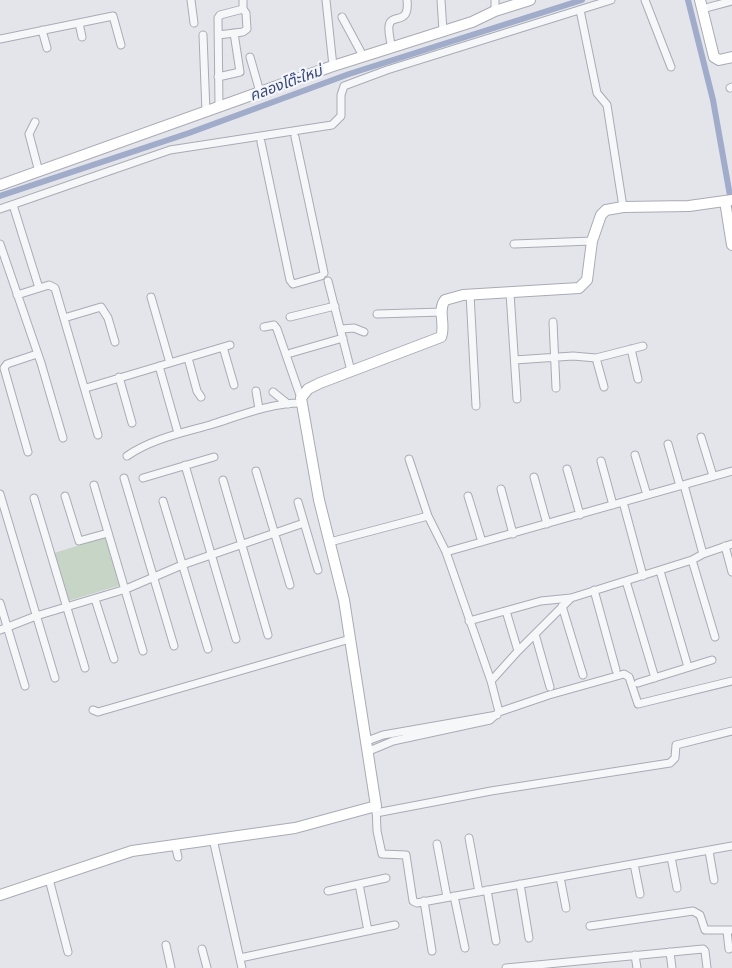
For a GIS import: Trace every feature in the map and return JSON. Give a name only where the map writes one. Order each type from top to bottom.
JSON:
[{"type":"street","points":[[191,0],[194,23]]},
{"type":"street","points":[[218,35],[248,29],[246,14],[243,9],[243,0]]},
{"type":"street","points":[[326,0],[334,66]]},
{"type":"street","points":[[391,47],[389,26],[391,22],[407,15],[409,12],[408,0]]},
{"type":"street","points":[[441,0],[443,31]]},
{"type":"street","points":[[495,0],[495,11]]},
{"type":"street","points":[[0,185],[334,66],[472,22],[495,11],[530,0]]},
{"type":"street","points":[[0,209],[170,150],[332,125],[341,116],[341,95],[344,86],[387,70],[611,0]]},
{"type":"street","points":[[645,0],[671,67]]},
{"type":"street","points":[[732,0],[701,5],[714,57],[719,60],[732,57]]},
{"type":"street","points":[[219,107],[218,18],[220,15],[243,9]]},
{"type":"street","points":[[580,10],[597,93],[606,105],[622,207]]},
{"type":"street","points":[[0,40],[113,16],[121,45]]},
{"type":"street","points":[[342,17],[363,56]]},
{"type":"street","points":[[79,22],[82,37]]},
{"type":"street","points":[[42,30],[47,48]]},
{"type":"street","points":[[218,77],[240,72],[234,33]]},
{"type":"street","points":[[203,35],[206,112]]},
{"type":"street","points":[[250,56],[260,92]]},
{"type":"street","points":[[35,122],[29,134],[39,172]]},
{"type":"street","points":[[295,137],[324,277],[335,306],[351,371]]},
{"type":"street","points":[[261,142],[290,280],[293,284],[324,277]]},
{"type":"street","points":[[127,456],[142,447],[178,433],[259,409],[301,400],[308,389],[441,337],[444,324],[442,303],[445,300],[470,294],[510,294],[579,288],[587,280],[592,242],[604,212],[610,208],[670,207],[728,201],[732,245]]},
{"type":"street","points":[[13,205],[39,288]]},
{"type":"street","points":[[514,244],[592,242]]},
{"type":"street","points":[[0,244],[37,354],[62,438]]},
{"type":"street","points":[[17,296],[39,288],[53,286],[86,388],[98,435]]},
{"type":"street","points":[[470,294],[476,406]]},
{"type":"street","points":[[510,294],[518,399]]},
{"type":"street","points":[[151,297],[170,363]]},
{"type":"street","points":[[290,317],[335,306]]},
{"type":"street","points":[[64,318],[101,307],[108,318],[115,342]]},
{"type":"street","points":[[377,314],[426,315],[442,312]]},
{"type":"street","points":[[553,322],[556,388]]},
{"type":"street","points":[[264,327],[274,325],[277,328],[301,400],[319,500],[344,600],[368,746],[382,854],[406,855],[413,901],[424,902],[732,846]]},
{"type":"street","points":[[341,329],[354,328],[364,332]]},
{"type":"street","points":[[291,352],[343,338]]},
{"type":"street","points":[[86,388],[227,346],[234,385]]},
{"type":"street","points":[[515,360],[573,356],[596,358],[643,346]]},
{"type":"street","points":[[631,349],[638,379]]},
{"type":"street","points":[[28,452],[2,369],[7,364],[37,354]]},
{"type":"street","points":[[188,358],[197,391],[201,397]]},
{"type":"street","points":[[596,358],[604,387]]},
{"type":"street","points":[[159,366],[178,433]]},
{"type":"street","points":[[119,377],[132,423]]},
{"type":"street","points":[[256,391],[259,409]]},
{"type":"street","points":[[273,392],[288,404]]},
{"type":"street","points":[[702,437],[713,476]]},
{"type":"street","points":[[668,444],[703,554]]},
{"type":"street","points":[[635,456],[647,495]]},
{"type":"street","points":[[143,478],[214,457]]},
{"type":"street","points":[[409,459],[428,516],[446,552],[491,681],[498,714]]},
{"type":"street","points":[[601,461],[613,505]]},
{"type":"street","points":[[185,465],[236,639]]},
{"type":"street","points":[[567,469],[580,515]]},
{"type":"street","points":[[256,471],[290,585]]},
{"type":"street","points":[[446,552],[732,471]]},
{"type":"street","points":[[534,477],[547,524]]},
{"type":"street","points":[[124,478],[174,646]]},
{"type":"street","points":[[223,480],[268,635]]},
{"type":"street","points":[[94,486],[143,651]]},
{"type":"street","points":[[501,489],[513,534]]},
{"type":"street","points":[[0,494],[54,678]]},
{"type":"street","points":[[65,496],[79,541],[108,533]]},
{"type":"street","points":[[468,496],[482,542]]},
{"type":"street","points":[[34,498],[85,668]]},
{"type":"street","points":[[163,501],[208,649]]},
{"type":"street","points":[[298,502],[318,570]]},
{"type":"street","points":[[623,502],[643,576]]},
{"type":"street","points":[[330,542],[428,516]]},
{"type":"street","points":[[4,629],[36,616],[126,589],[182,565],[304,523]]},
{"type":"street","points":[[469,621],[540,602],[571,598],[660,571],[729,545],[732,572]]},
{"type":"street","points":[[692,560],[715,637]]},
{"type":"street","points":[[660,571],[688,668]]},
{"type":"street","points":[[626,580],[655,678]]},
{"type":"street","points":[[594,590],[616,670]]},
{"type":"street","points":[[491,681],[571,598]]},
{"type":"street","points":[[95,599],[114,659]]},
{"type":"street","points":[[0,603],[4,629],[25,686]]},
{"type":"street","points":[[562,606],[583,675]]},
{"type":"street","points":[[506,611],[518,651]]},
{"type":"street","points":[[535,634],[550,687]]},
{"type":"street","points":[[93,710],[98,712],[350,639]]},
{"type":"street","points":[[638,683],[712,660]]},
{"type":"street","points":[[368,746],[490,720],[498,714],[549,695],[624,674],[629,677],[638,704],[732,681]]},
{"type":"street","points":[[0,895],[132,852],[175,844],[295,828],[376,809],[670,763],[675,758],[676,745],[732,731]]},
{"type":"street","points":[[469,838],[496,941]]},
{"type":"street","points":[[213,839],[242,968]]},
{"type":"street","points":[[175,844],[178,857]]},
{"type":"street","points":[[437,844],[465,948]]},
{"type":"street","points":[[709,851],[714,880]]},
{"type":"street","points":[[671,857],[676,888]]},
{"type":"street","points":[[634,864],[640,894]]},
{"type":"street","points":[[560,877],[566,908]]},
{"type":"street","points":[[49,878],[68,952]]},
{"type":"street","points":[[328,890],[386,878]]},
{"type":"street","points":[[359,884],[368,931]]},
{"type":"street","points":[[520,884],[529,938]]},
{"type":"street","points":[[424,902],[432,951]]},
{"type":"street","points":[[590,926],[693,911],[700,915],[705,930],[730,931],[729,949]]},
{"type":"street","points":[[240,958],[395,925]]},
{"type":"street","points":[[166,945],[172,968]]},
{"type":"street","points":[[202,949],[207,968]]},
{"type":"street","points":[[506,968],[568,965],[635,955],[704,950],[707,968]]},
{"type":"street","points":[[670,952],[672,968]]},
{"type":"street","points":[[635,955],[637,968]]},
{"type":"street","points":[[600,959],[602,968]]},
{"type":"green space","points":[[106,537],[121,585],[68,601],[54,553]]},
{"type":"waterway","name":"คลองโต๊ะใหม่","points":[[0,196],[189,133],[349,74],[582,0]]},
{"type":"waterway","points":[[688,0],[713,100],[732,207]]}]
